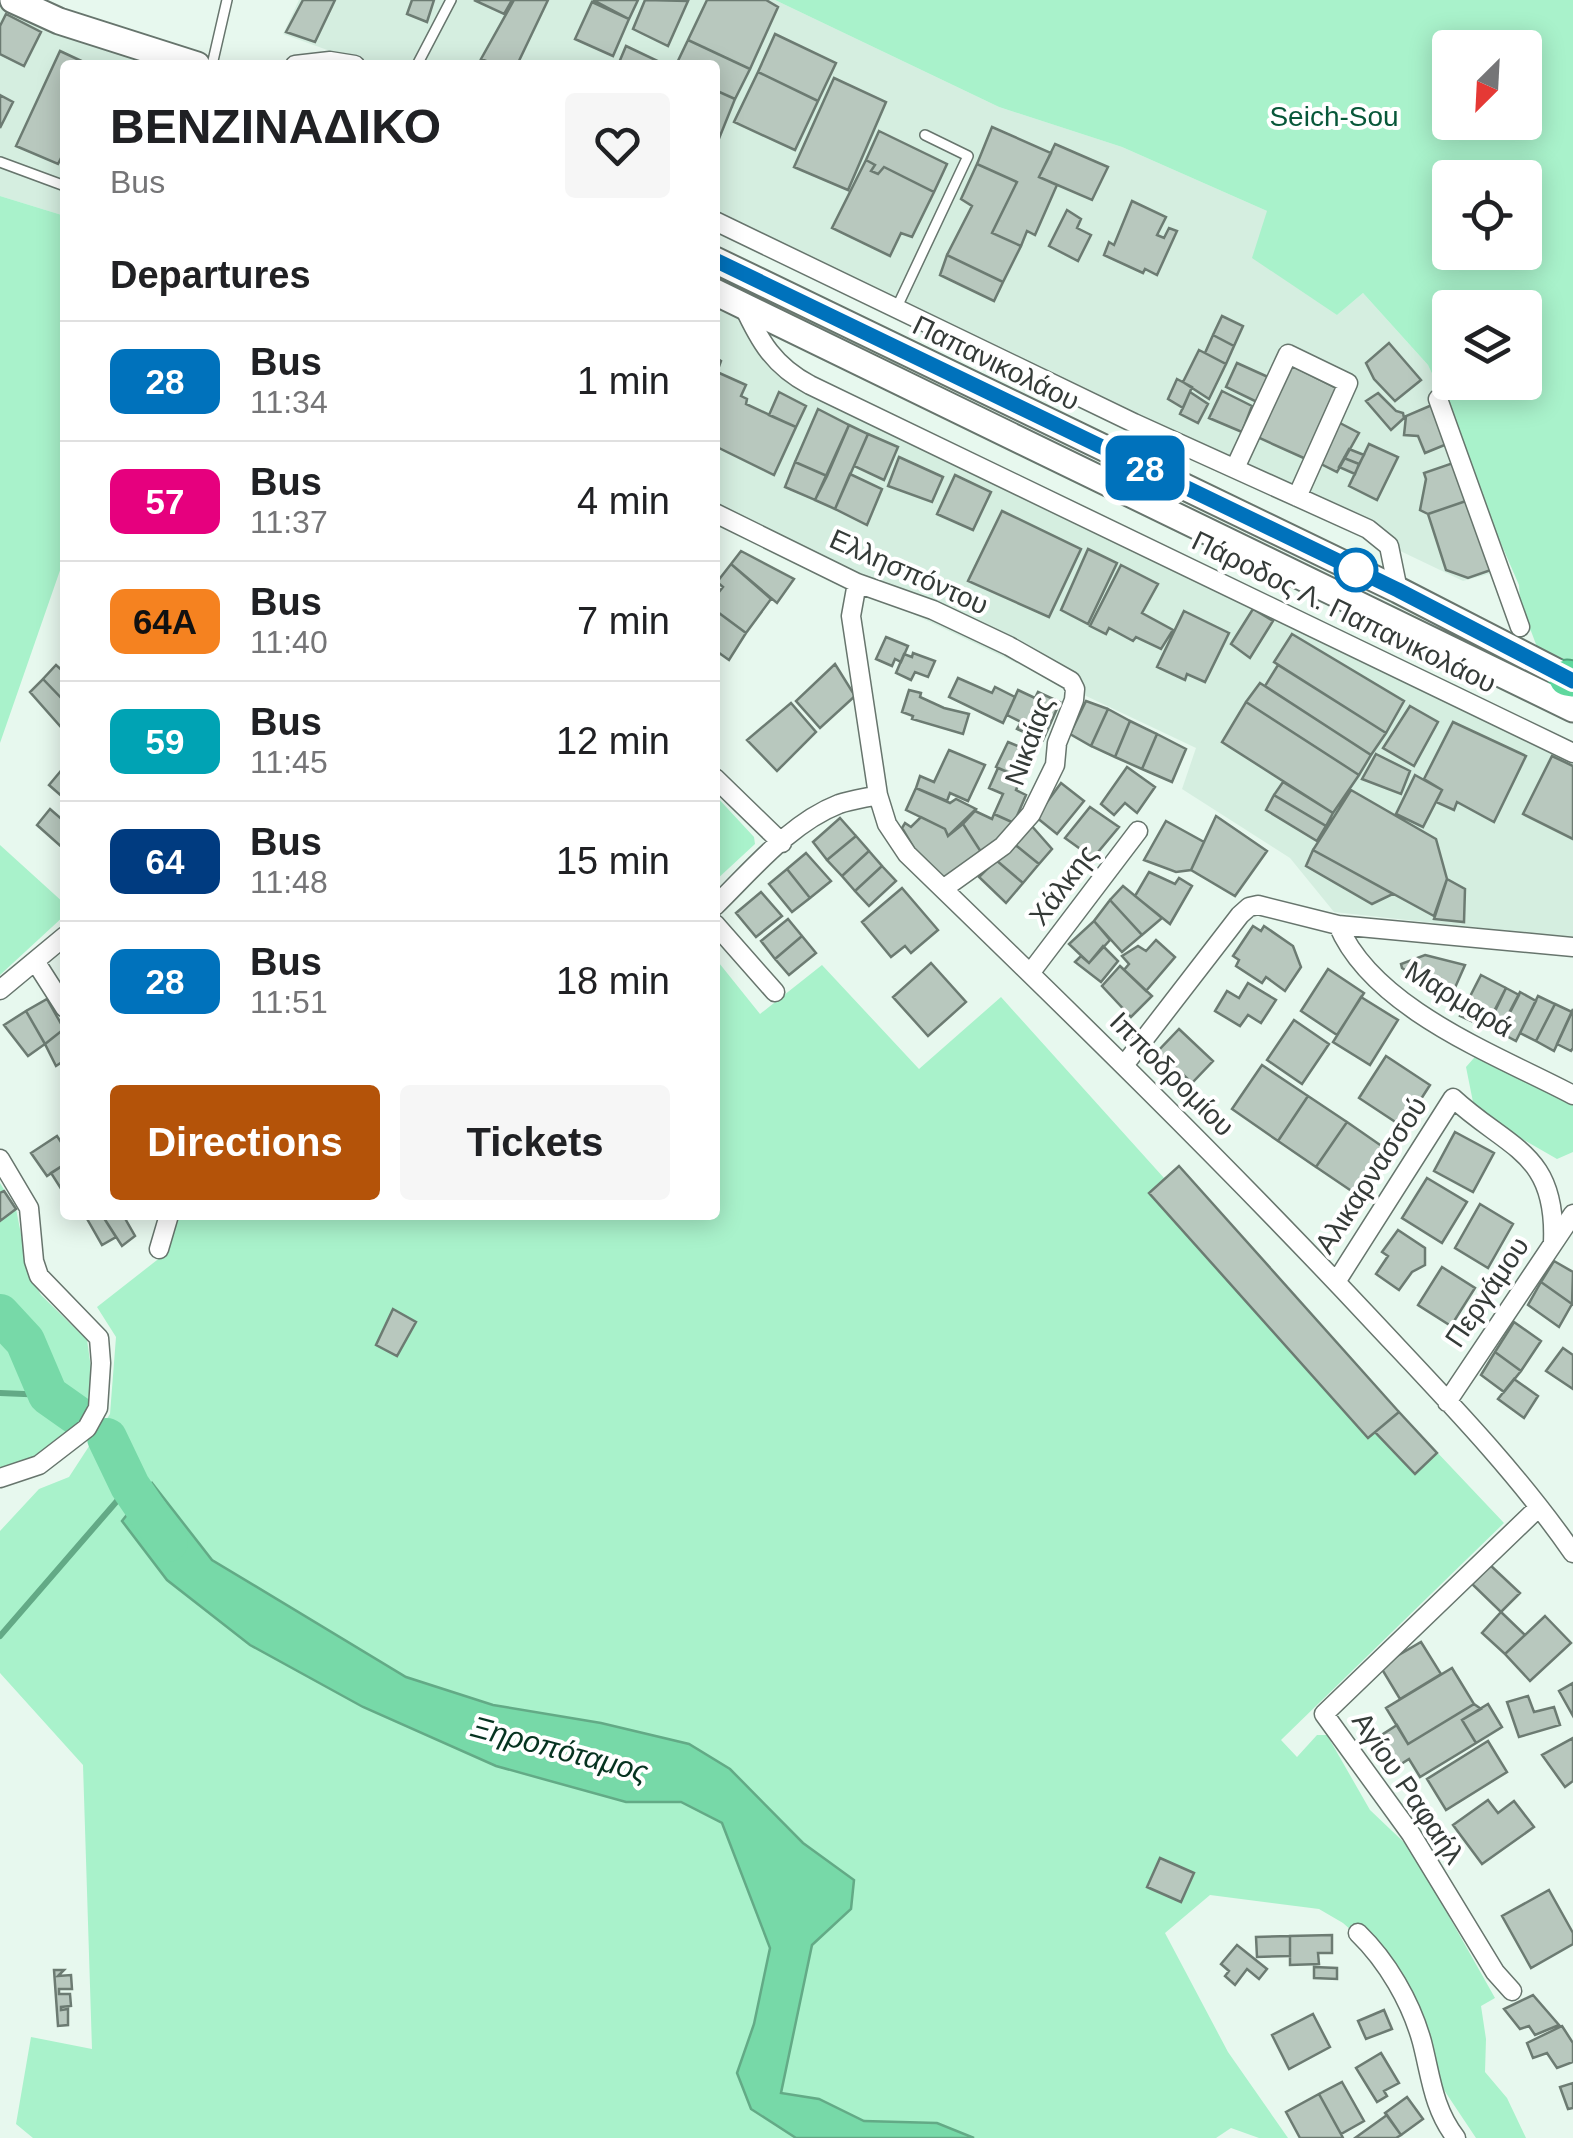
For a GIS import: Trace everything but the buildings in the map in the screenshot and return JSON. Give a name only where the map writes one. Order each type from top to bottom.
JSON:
[{"type":"main road","points":[[12,0],[59,21],[180,60]]},
{"type":"main road","name":"Παπανικολάου","points":[[720,262],[1398,590],[1572,687]]},
{"type":"main road","name":"Παπανικολάου","points":[[720,294],[1572,687]]},
{"type":"street","name":"Πάροδος Λ. Παπανικολάου","points":[[720,223],[1134,423],[1368,530],[1382,540],[1394,559],[1398,590]]},
{"type":"street","name":"Πάροδος Λ. Παπανικολάου","points":[[743,305],[768,354],[810,386],[1573,753]]},
{"type":"street","points":[[1235,468],[1288,354],[1348,383],[1297,496]]},
{"type":"street","points":[[1438,400],[1520,627]]},
{"type":"street","name":"Ελλησπόντου","points":[[720,515],[857,583],[910,600],[991,638],[1065,675],[1076,689]]},
{"type":"street","name":"Ιπποδρομίου","points":[[857,583],[851,616],[878,795],[886,824],[907,854],[1125,1064],[1336,1282],[1448,1402],[1571,1545]]},
{"type":"street","name":"Νικαίας","points":[[943,889],[1003,846],[1031,814],[1055,765],[1057,744],[1076,689]]},
{"type":"street","points":[[720,783],[782,842]]},
{"type":"street","points":[[720,901],[782,842],[834,806],[878,795]]},
{"type":"street","name":"Χάλκης","points":[[1031,972],[1138,830]]},
{"type":"street","points":[[1125,1064],[1240,915],[1253,906],[1338,925],[1573,947]]},
{"type":"street","name":"Μαρμαρά","points":[[1338,925],[1368,968],[1405,1002],[1573,1095]]},
{"type":"street","points":[[720,930],[775,992]]},
{"type":"street","points":[[0,990],[60,940]]},
{"type":"street","points":[[34,961],[60,1000]]},
{"type":"street","name":"Αλικαρνασσού","points":[[1336,1282],[1452,1098],[1535,1163],[1554,1215],[1553,1243]]},
{"type":"street","points":[[0,1160],[27,1204],[39,1276],[99,1338],[101,1363],[98,1408],[87,1428],[39,1465],[0,1478]]},
{"type":"street","name":"Περγάμου","points":[[1448,1402],[1573,1214]]},
{"type":"street","points":[[158,1249],[168,1220]]},
{"type":"street","name":"Αγίου Ραφαήλ","points":[[1512,1991],[1494,1972],[1410,1834],[1324,1714],[1539,1507]]},
{"type":"street","points":[[1358,1933],[1370,1945],[1409,2008],[1421,2038],[1437,2108],[1456,2138]]},
{"type":"lane","points":[[213,60],[227,0]]},
{"type":"lane","points":[[420,60],[451,0]]},
{"type":"lane","points":[[896,308],[968,156],[925,135]]},
{"type":"lane","points":[[0,162],[60,184]]},
{"type":"shaded area","points":[[0,0],[9,0],[63,30],[135,60],[60,60],[60,214],[0,196]]},
{"type":"shaded area","points":[[299,0],[775,0],[999,107],[1122,147],[1267,211],[1337,315],[1363,293],[1428,365],[1432,400],[1444,400],[1508,562],[1496,572],[1463,581],[720,225],[720,60],[355,60],[283,34]]},
{"type":"shaded area","points":[[720,297],[738,305],[783,373],[1573,755],[1573,938],[1334,912],[1290,858],[1182,789],[1196,748],[720,522]]},
{"type":"green space","name":"Seich-Sou","points":[[775,0],[1573,0],[1573,665],[1537,647],[1531,631],[1521,621],[1519,585],[1444,400],[1542,400],[1542,290],[1432,290],[1432,374],[1363,293],[1337,315],[1252,258],[1267,211],[1122,147],[999,107]]},
{"type":"green space","points":[[0,196],[60,214],[60,570],[0,743]]},
{"type":"green space","points":[[720,800],[754,837],[755,844],[720,876]]},
{"type":"green space","points":[[0,845],[60,899],[60,920],[0,975]]},
{"type":"green space","points":[[720,964],[760,1014],[822,965],[919,1069],[1001,997],[1164,1178],[1179,1166],[1504,1523],[1281,1740],[1297,1757],[1317,1735],[1327,1735],[1370,1810],[1411,1849],[1495,1998],[1481,2006],[1485,2072],[1507,2098],[1526,2138],[1476,2138],[1438,2081],[1419,2006],[1395,1969],[1343,1923],[1319,1909],[1210,1895],[1165,1933],[1228,2052],[1288,2138],[1259,2138],[1231,2128],[1216,2138],[33,2138],[16,2124],[31,2037],[92,2049],[83,1765],[0,1673],[0,1531],[39,1489],[69,1477],[110,1414],[116,1337],[97,1307],[166,1253],[175,1220],[720,1220]]},
{"type":"green space","points":[[1481,1050],[1573,1099],[1573,1152],[1557,1159],[1475,1112],[1466,1067]]},
{"type":"green space","points":[[0,1183],[16,1209],[29,1274],[41,1295],[87,1340],[91,1406],[87,1418],[34,1460],[0,1472]]},
{"type":"water","points":[[152,1483],[212,1560],[406,1677],[493,1705],[601,1723],[689,1744],[730,1769],[803,1843],[854,1880],[851,1909],[812,1945],[781,2093],[819,2099],[864,2121],[937,2123],[974,2138],[796,2138],[751,2109],[737,2073],[754,2024],[770,1948],[722,1823],[681,1802],[626,1802],[496,1766],[363,1707],[250,1645],[167,1580],[122,1521]]},
{"type":"waterway","name":"Ξηροπόταμος","points":[[0,1314],[25,1341],[48,1395],[82,1419]]},
{"type":"waterway","points":[[0,1393],[48,1395]]},
{"type":"waterway","name":"Ξηροπόταμος","points":[[107,1438],[130,1486],[168,1542]]},
{"type":"waterway","points":[[0,1636],[130,1486]]},
{"type":"bus line","name":"28","points":[[720,262],[1398,590],[1573,681]]}]
